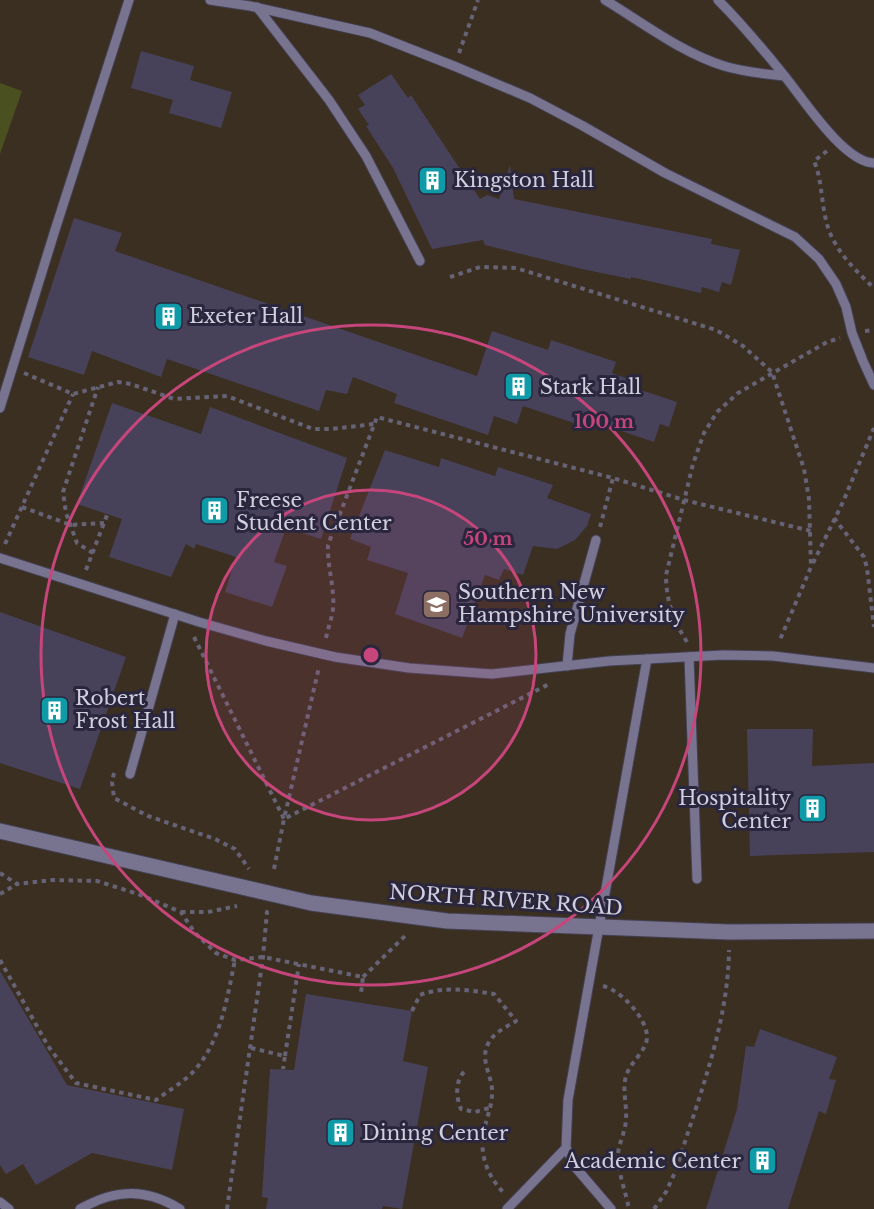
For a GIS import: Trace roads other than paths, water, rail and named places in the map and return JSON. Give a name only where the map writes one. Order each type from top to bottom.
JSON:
[{"type":"street","name":"NORTH RIVER ROAD","points":[[0,831],[311,903],[447,921],[598,929],[729,932],[874,931]]},
{"type":"lane","points":[[0,408],[129,0]]},
{"type":"lane","points":[[210,0],[257,7],[370,33],[454,66],[530,98],[665,173],[795,237],[819,259],[836,284],[846,307],[852,333],[874,385]]},
{"type":"lane","points":[[605,0],[688,50],[722,65],[756,73],[784,76]]},
{"type":"lane","points":[[718,0],[784,76],[828,132],[860,159],[874,164]]},
{"type":"lane","points":[[257,7],[328,100],[366,156],[420,261]]},
{"type":"lane","points":[[567,666],[570,634],[596,540]]},
{"type":"lane","points":[[0,558],[80,585],[298,649],[409,668],[492,674],[609,661],[723,655],[773,656],[874,668]]},
{"type":"lane","points":[[130,774],[175,614]]},
{"type":"lane","points":[[689,657],[697,879]]},
{"type":"lane","points":[[610,1209],[576,1168],[566,1148],[568,1100],[591,983],[598,929],[647,659]]},
{"type":"lane","points":[[510,1205],[566,1148]]},
{"type":"lane","points":[[80,1209],[105,1197],[133,1193],[154,1196],[180,1209]]},
{"type":"lane","points":[[0,1202],[9,1209]]},
{"type":"place","name":"Kingston Hall","points":[[433,180]]},
{"type":"place","name":"Exeter Hall","points":[[168,316]]},
{"type":"place","name":"Stark Hall","points":[[519,387]]},
{"type":"place","name":"Freese Student Center","points":[[215,511]]},
{"type":"place","name":"Southern New Hampshire University","points":[[437,604]]},
{"type":"place","name":"Robert Frost Hall","points":[[54,710]]},
{"type":"place","name":"Hospitality Center","points":[[812,809]]},
{"type":"place","name":"Dining Center","points":[[341,1133]]},
{"type":"place","name":"Academic Center","points":[[762,1161]]}]
